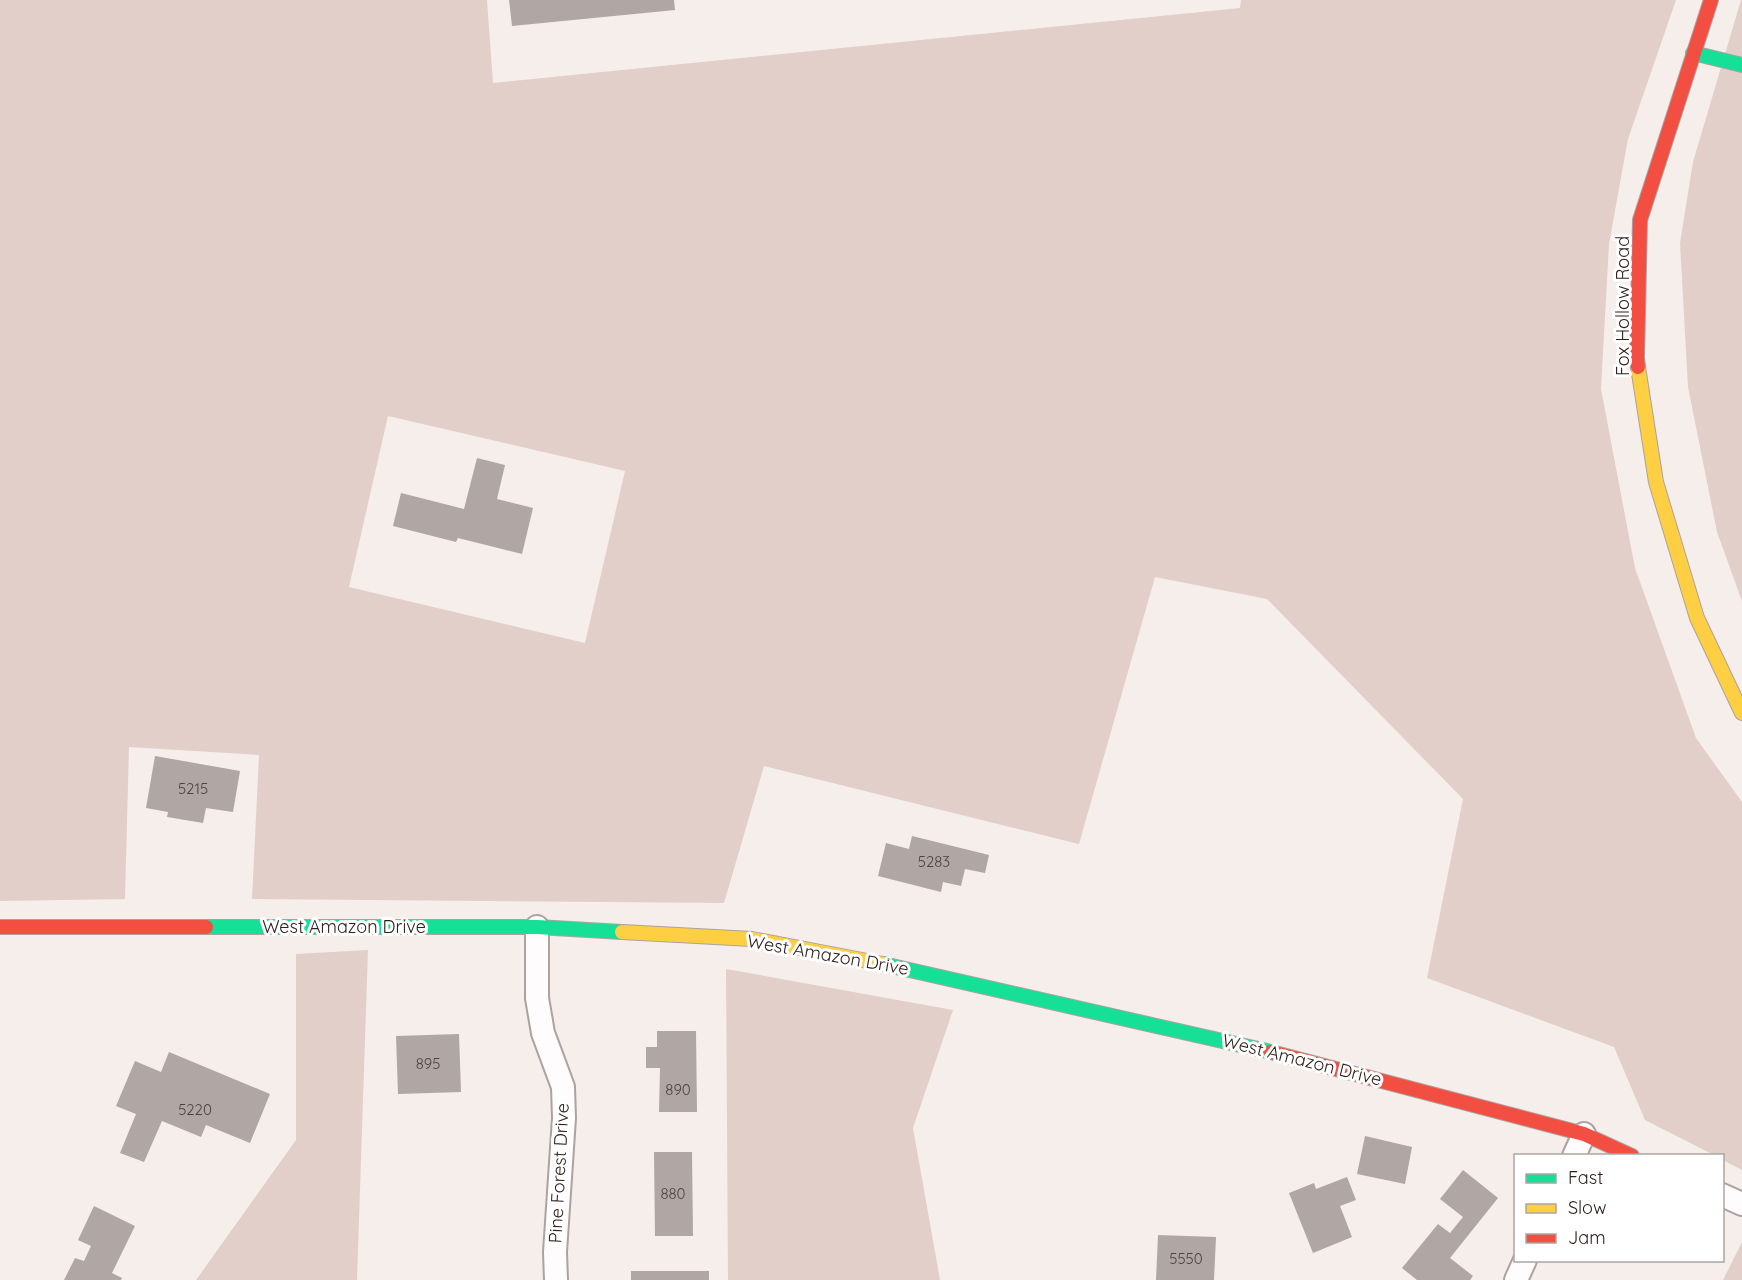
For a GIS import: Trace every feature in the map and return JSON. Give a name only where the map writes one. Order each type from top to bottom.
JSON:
[{"type":"street","name":"Fox Hollow Road","points":[[1711,0],[1640,220],[1637,358],[1656,482],[1697,618],[1742,713]]},
{"type":"street","points":[[1694,53],[1742,65]]},
{"type":"street","name":"West Amazon Drive","points":[[0,927],[537,927],[752,939],[928,973],[1251,1046],[1584,1134],[1630,1154]]},
{"type":"street","name":"Pine Forest Drive","points":[[537,927],[537,998],[543,1033],[563,1087],[564,1118],[555,1252],[556,1280]]},
{"type":"street","points":[[1574,1154],[1584,1134]]},
{"type":"street","points":[[1724,1197],[1742,1204]]},
{"type":"street","points":[[1516,1280],[1524,1262]]},
{"type":"shaded area","points":[[0,0],[487,0],[493,83],[1240,8],[1241,0],[1676,0],[1628,139],[1609,244],[1601,389],[1635,568],[1696,738],[1742,802],[1742,1170],[1724,1161],[1724,1154],[1712,1154],[1645,1120],[1614,1047],[1427,978],[1463,799],[1267,599],[1155,577],[1079,844],[764,766],[724,903],[252,899],[259,755],[129,747],[125,899],[0,901]],"holes":[[[388,416],[625,471],[585,643],[349,587]]]},
{"type":"shaded area","points":[[1741,0],[1742,601],[1717,532],[1688,387],[1680,243],[1693,162]]},
{"type":"shaded area","points":[[368,950],[357,1280],[196,1280],[296,1140],[296,954]]},
{"type":"shaded area","points":[[726,969],[953,1010],[913,1128],[940,1280],[728,1280]]},
{"type":"shaded area","points":[[1742,1242],[1742,1280],[1723,1280]]},
{"type":"building","points":[[509,0],[674,0],[675,10],[512,26]]},
{"type":"building","points":[[477,458],[505,465],[497,499],[533,508],[522,554],[458,538],[456,542],[393,526],[401,493],[464,509]]},
{"type":"building","points":[[155,756],[240,771],[233,812],[206,808],[203,823],[167,817],[168,812],[146,808]]},
{"type":"building","points":[[912,836],[989,855],[985,873],[965,869],[961,886],[943,882],[941,892],[878,876],[886,843],[909,849]]},
{"type":"building","points":[[657,1031],[696,1031],[697,1112],[659,1112],[660,1068],[646,1068],[646,1047],[657,1047]]},
{"type":"building","points":[[459,1034],[461,1092],[398,1094],[396,1036]]},
{"type":"building","points":[[169,1052],[270,1094],[250,1143],[206,1125],[201,1137],[162,1121],[144,1162],[120,1153],[136,1114],[116,1106],[135,1061],[161,1072]]},
{"type":"building","points":[[1365,1136],[1412,1147],[1405,1184],[1357,1174]]},
{"type":"building","points":[[654,1152],[692,1152],[693,1236],[655,1236]]},
{"type":"building","points":[[1463,1170],[1498,1198],[1450,1258],[1473,1276],[1470,1280],[1417,1280],[1402,1268],[1438,1224],[1450,1233],[1463,1217],[1440,1199]]},
{"type":"building","points":[[1347,1177],[1356,1200],[1340,1206],[1352,1237],[1313,1253],[1289,1193],[1314,1183],[1316,1189]]},
{"type":"building","points":[[94,1206],[135,1226],[112,1273],[122,1278],[121,1280],[64,1280],[75,1258],[84,1261],[91,1246],[78,1240]]},
{"type":"building","points":[[1158,1235],[1216,1237],[1214,1280],[1156,1280]]},
{"type":"building","points":[[631,1271],[709,1271],[709,1280],[631,1280]]},
{"type":"traffic: fast","points":[[1693,53],[1742,65]]},
{"type":"traffic: fast","points":[[206,927],[537,927],[622,932]]},
{"type":"traffic: fast","points":[[883,964],[1271,1052]]},
{"type":"traffic: slow","points":[[1638,367],[1656,482],[1697,618],[1742,713]]},
{"type":"traffic: slow","points":[[622,932],[752,939],[883,964]]},
{"type":"traffic: jam","points":[[1638,367],[1640,220],[1711,0]]},
{"type":"traffic: jam","points":[[0,927],[206,927]]},
{"type":"traffic: jam","points":[[1271,1052],[1584,1134],[1628,1154]]}]
